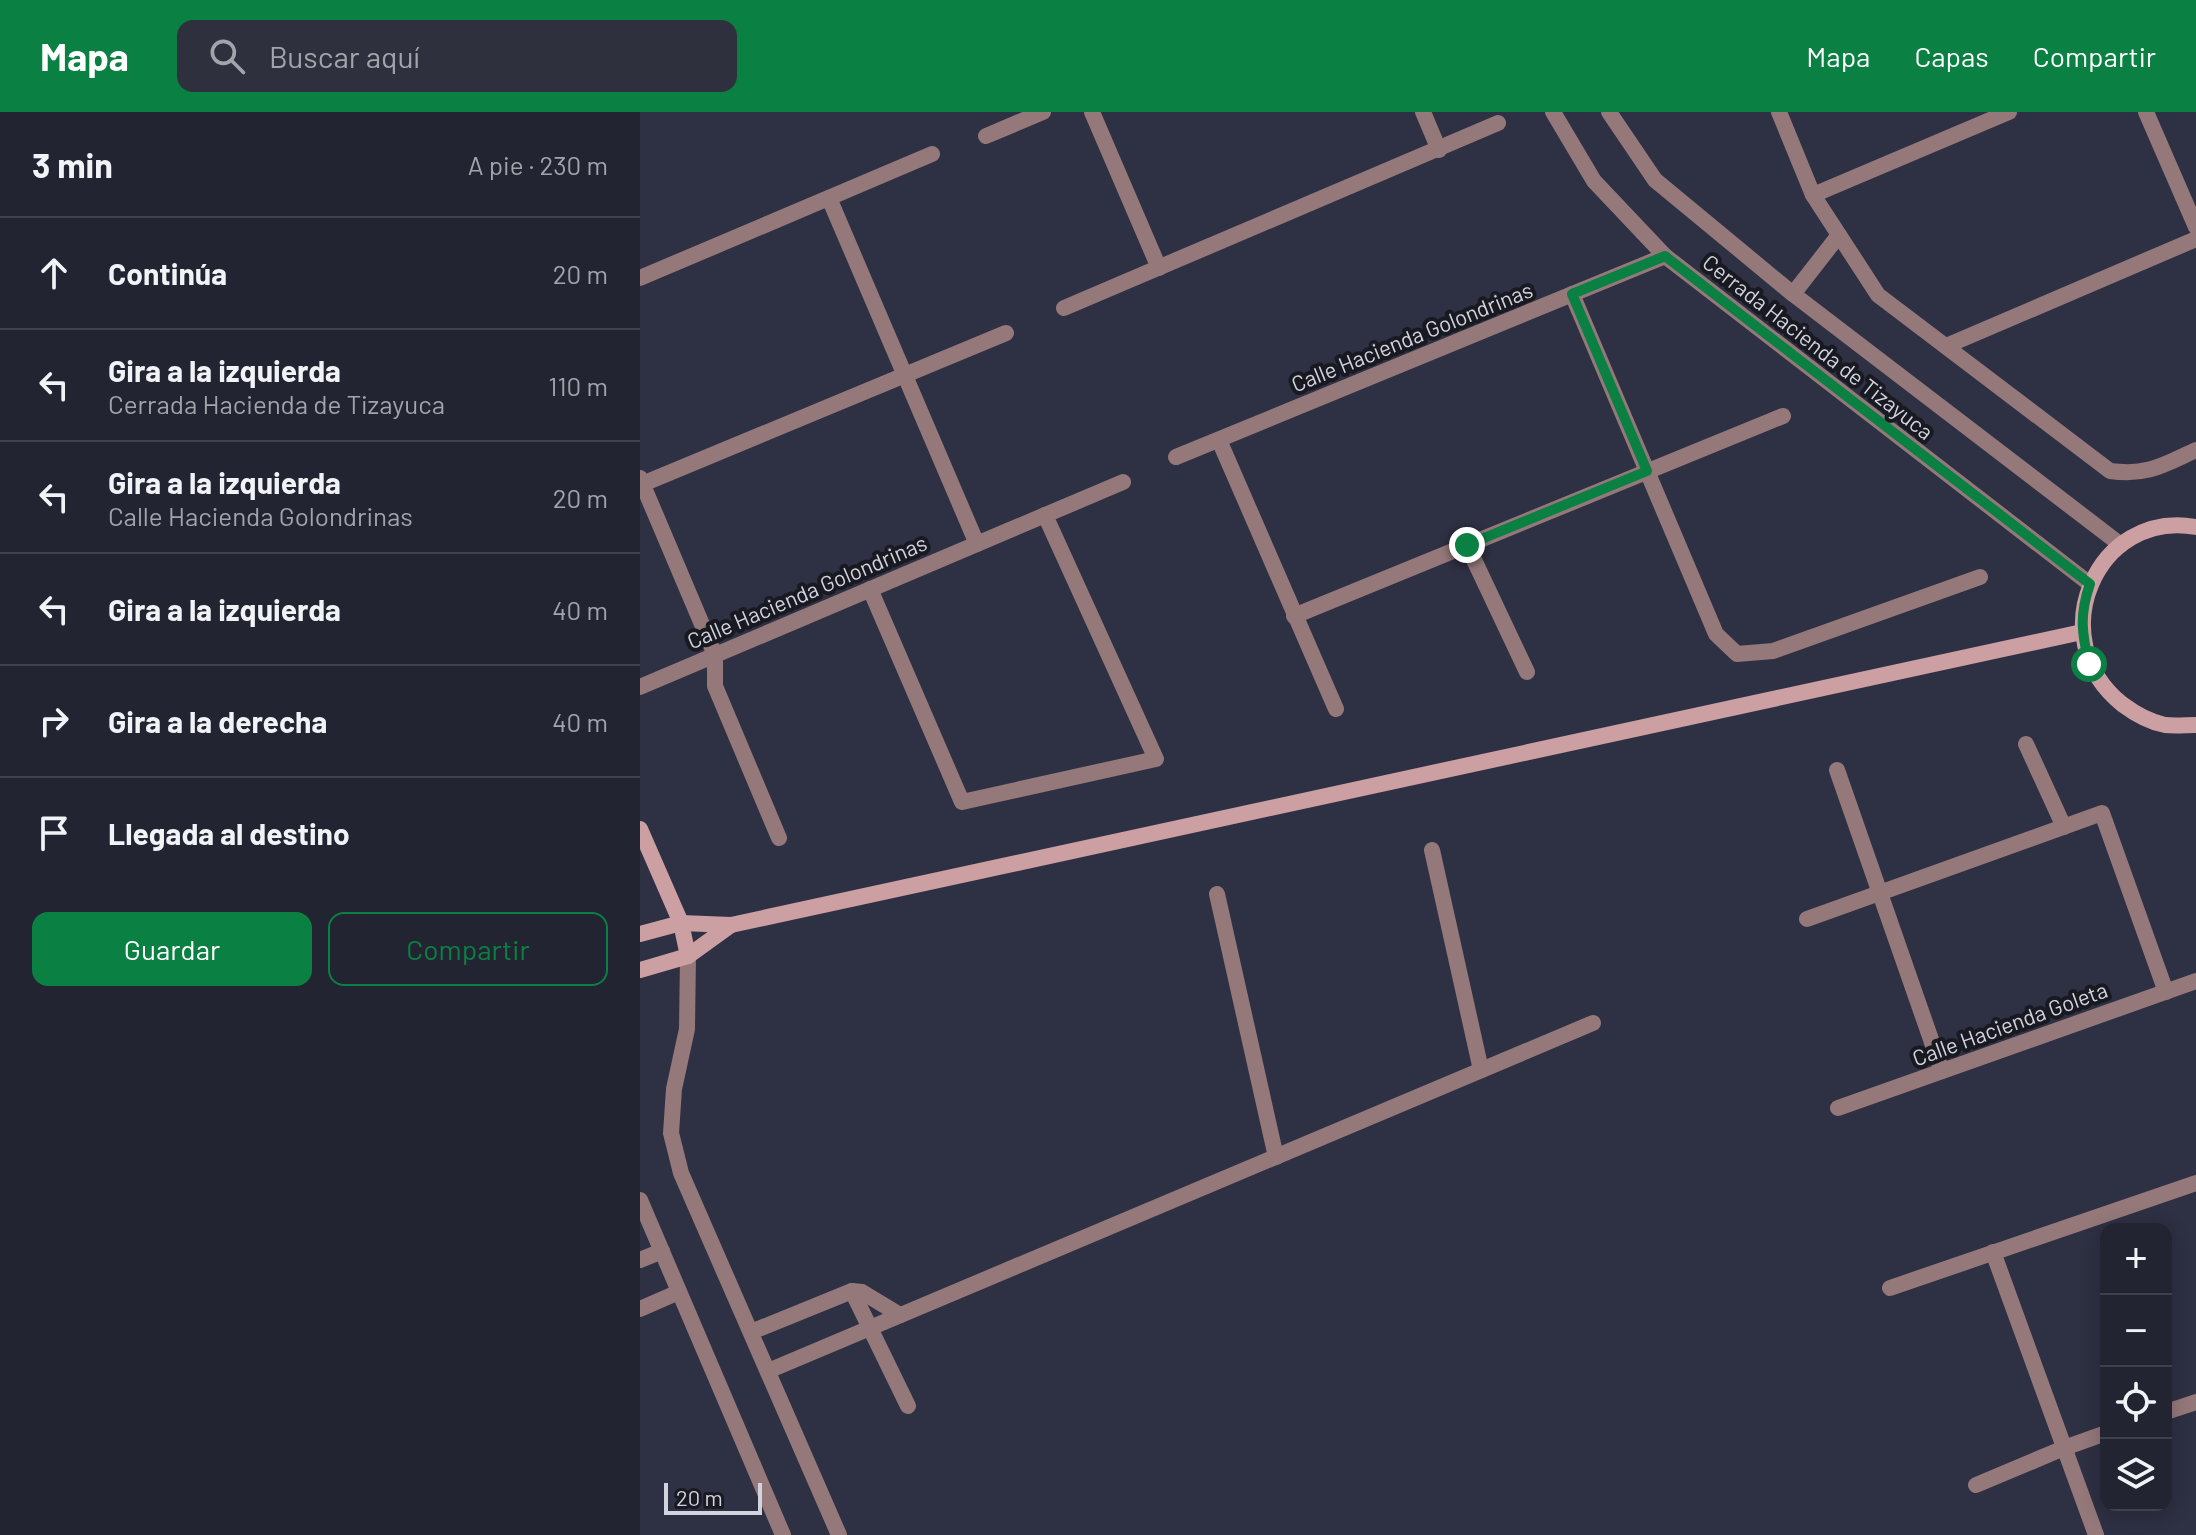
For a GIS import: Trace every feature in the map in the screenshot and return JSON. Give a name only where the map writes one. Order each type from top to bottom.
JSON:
[{"type":"street","points":[[986,136],[1043,112]]},
{"type":"street","points":[[1092,112],[1159,268]]},
{"type":"street","points":[[1423,112],[1439,150]]},
{"type":"street","name":"Cerrada Hacienda de Tizayuca","points":[[1553,112],[1594,181],[1665,256],[2090,584]]},
{"type":"street","name":"Cerrada Hacienda de Tizayuca","points":[[1609,112],[1655,180],[1793,294],[2121,545]]},
{"type":"street","points":[[1779,112],[1813,195],[1878,295],[2110,471],[2148,472],[2196,450]]},
{"type":"street","points":[[1813,195],[2009,112]]},
{"type":"street","points":[[2146,112],[2196,227]]},
{"type":"street","points":[[1064,308],[1498,123]]},
{"type":"street","points":[[640,278],[932,154]]},
{"type":"street","points":[[829,198],[977,544]]},
{"type":"street","points":[[1793,294],[1839,235]]},
{"type":"street","points":[[1946,346],[2196,239]]},
{"type":"street","name":"Calle Hacienda Golondrinas","points":[[1176,457],[1665,256]]},
{"type":"street","points":[[1572,294],[1716,634],[1737,654],[1773,651],[1980,577]]},
{"type":"street","points":[[779,838],[715,686],[715,655],[641,482],[1006,333]]},
{"type":"street","points":[[1294,616],[1783,416]]},
{"type":"street","points":[[1219,440],[1336,709]]},
{"type":"street","name":"Calle Hacienda Golondrinas","points":[[640,687],[1123,482]]},
{"type":"street","points":[[870,589],[962,802],[1156,759],[1045,515]]},
{"type":"street","points":[[2196,527],[2182,524],[2149,529],[2121,545],[2098,569],[2090,584],[2085,598],[2082,632],[2089,664],[2107,692],[2134,713],[2165,725],[2196,725]]},
{"type":"street","points":[[1467,545],[1527,672]]},
{"type":"street","points":[[640,934],[681,923],[731,925],[2082,632]]},
{"type":"street","points":[[2026,744],[2064,827]]},
{"type":"street","points":[[1837,770],[1942,1071]]},
{"type":"street","points":[[1807,919],[2102,813],[2166,992]]},
{"type":"street","points":[[640,829],[681,923],[688,956],[687,1029],[674,1089],[671,1133],[681,1173],[839,1535]]},
{"type":"street","points":[[1432,850],[1481,1070]]},
{"type":"street","points":[[1217,894],[1276,1157]]},
{"type":"street","points":[[640,970],[688,956],[731,925]]},
{"type":"street","name":"Calle Hacienda Goleta","points":[[1838,1108],[2196,981]]},
{"type":"street","points":[[768,1371],[1593,1023]]},
{"type":"street","points":[[1890,1288],[2196,1183]]},
{"type":"street","points":[[640,1200],[783,1535]]},
{"type":"street","points":[[640,1260],[662,1251]]},
{"type":"street","points":[[1993,1252],[2096,1535]]},
{"type":"street","points":[[751,1332],[852,1291],[862,1292],[900,1315]]},
{"type":"street","points":[[852,1291],[908,1406]]},
{"type":"street","points":[[640,1309],[679,1292]]},
{"type":"street","points":[[2172,1410],[2196,1402]]},
{"type":"street","points":[[1976,1485],[2100,1435]]},
{"type":"route","points":[[1467,545],[1647,471],[1572,294],[1665,256],[2090,584],[2085,598],[2082,632],[2089,664]]}]
